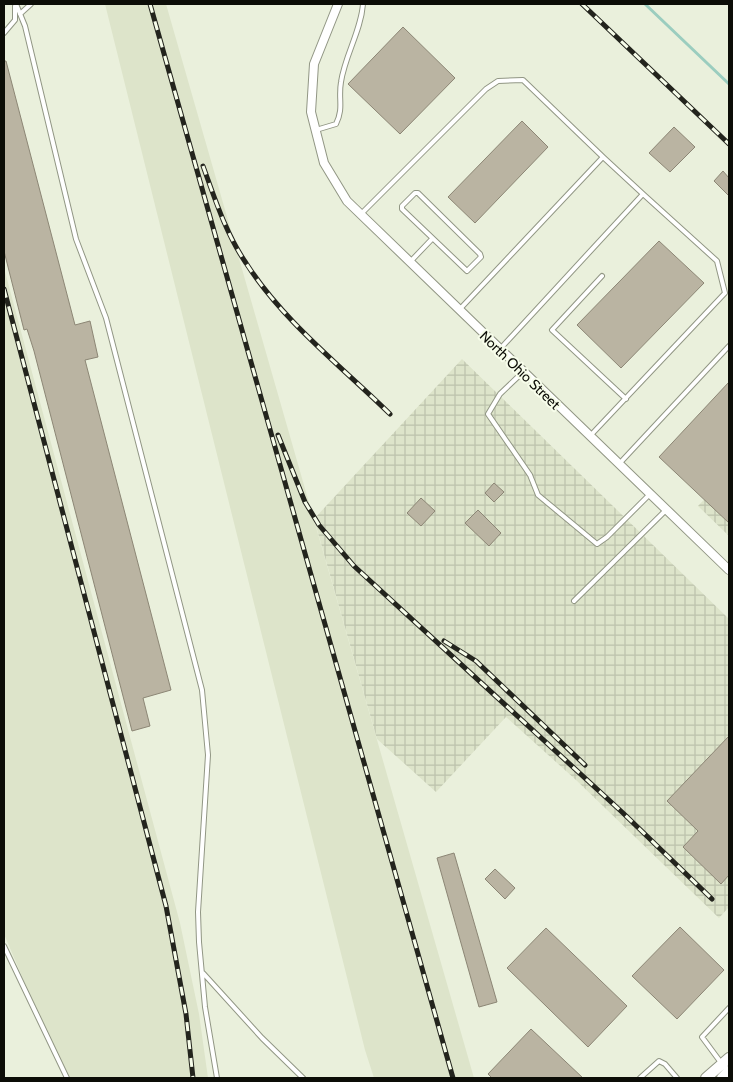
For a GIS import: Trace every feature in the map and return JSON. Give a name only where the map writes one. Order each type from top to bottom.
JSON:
[{"type":"street","name":"North Ohio Street","points":[[338,4],[314,64],[311,112],[323,160],[348,201],[499,350],[729,570]]},
{"type":"street","points":[[706,1078],[727,1064]]},
{"type":"street","points":[[722,1078],[727,1064]]},
{"type":"lane","points":[[16,4],[76,239],[106,318],[202,690],[208,755],[198,912],[210,1049],[217,1078]]},
{"type":"lane","points":[[4,32],[15,20],[16,4]]},
{"type":"lane","points":[[20,14],[30,4]]},
{"type":"lane","points":[[316,130],[336,124],[341,113],[340,84],[362,16],[363,4]]},
{"type":"lane","points":[[361,214],[486,89],[498,81],[523,80],[717,261],[725,294],[590,436]]},
{"type":"lane","points":[[458,310],[604,157]]},
{"type":"lane","points":[[415,193],[418,193],[481,257],[467,271],[464,270],[432,239],[402,209],[402,206],[415,193]]},
{"type":"lane","points":[[499,350],[643,194]]},
{"type":"lane","points":[[410,262],[432,239]]},
{"type":"lane","points":[[602,276],[552,330],[626,400]]},
{"type":"lane","points":[[619,464],[729,346]]},
{"type":"lane","points":[[523,372],[500,394],[488,414],[530,476],[538,495],[597,544],[607,538],[650,494]]},
{"type":"lane","points":[[574,601],[666,510]]},
{"type":"lane","points":[[4,946],[68,1078]]},
{"type":"lane","points":[[203,974],[262,1038],[303,1078]]},
{"type":"lane","points":[[727,1064],[702,1037],[729,1008]]},
{"type":"lane","points":[[640,1078],[659,1061],[665,1064],[677,1078]]},
{"type":"shaded area","points":[[105,4],[166,4],[474,1078],[374,1078],[365,1050]]},
{"type":"shaded area","points":[[4,268],[180,923],[199,1014],[208,1078],[65,1078],[4,934]]},
{"type":"shaded area","points":[[462,359],[729,619],[729,907],[719,918],[576,780],[506,717],[436,792],[377,739],[314,519]]},
{"type":"shaded area","points":[[729,473],[729,536],[698,506]]},
{"type":"building","points":[[403,27],[455,78],[400,134],[348,84]]},
{"type":"building","points":[[4,61],[6,61],[75,325],[90,321],[98,357],[85,360],[171,690],[143,698],[150,726],[132,731],[34,351],[27,329],[24,330],[4,251]]},
{"type":"building","points":[[522,121],[548,147],[475,223],[448,197]]},
{"type":"building","points":[[674,127],[695,147],[670,172],[649,153]]},
{"type":"building","points":[[723,171],[729,178],[729,196],[714,181]]},
{"type":"building","points":[[659,241],[704,283],[621,368],[577,325]]},
{"type":"building","points":[[729,382],[729,523],[659,457]]},
{"type":"building","points":[[494,483],[504,492],[494,502],[485,493]]},
{"type":"building","points":[[421,498],[435,511],[421,526],[407,513]]},
{"type":"building","points":[[478,510],[501,533],[489,546],[465,523]]},
{"type":"building","points":[[729,736],[729,875],[721,884],[683,847],[698,831],[667,801]]},
{"type":"building","points":[[454,853],[497,1002],[479,1007],[437,858]]},
{"type":"building","points":[[495,869],[515,888],[505,899],[485,879]]},
{"type":"building","points":[[680,927],[724,970],[677,1019],[632,976]]},
{"type":"building","points":[[546,928],[627,1006],[588,1047],[507,968]]},
{"type":"building","points":[[531,1029],[583,1078],[492,1078],[488,1074]]},
{"type":"waterway","points":[[645,4],[729,84]]},
{"type":"railway","points":[[150,4],[453,1078]]},
{"type":"railway","points":[[582,4],[729,144]]},
{"type":"railway","points":[[203,166],[233,240],[261,284],[295,324],[390,414]]},
{"type":"railway","points":[[4,289],[166,906],[186,1014],[193,1078]]},
{"type":"railway","points":[[278,435],[305,502],[319,525],[354,566],[623,813],[712,899]]},
{"type":"railway","points":[[444,641],[476,661],[585,765]]}]
